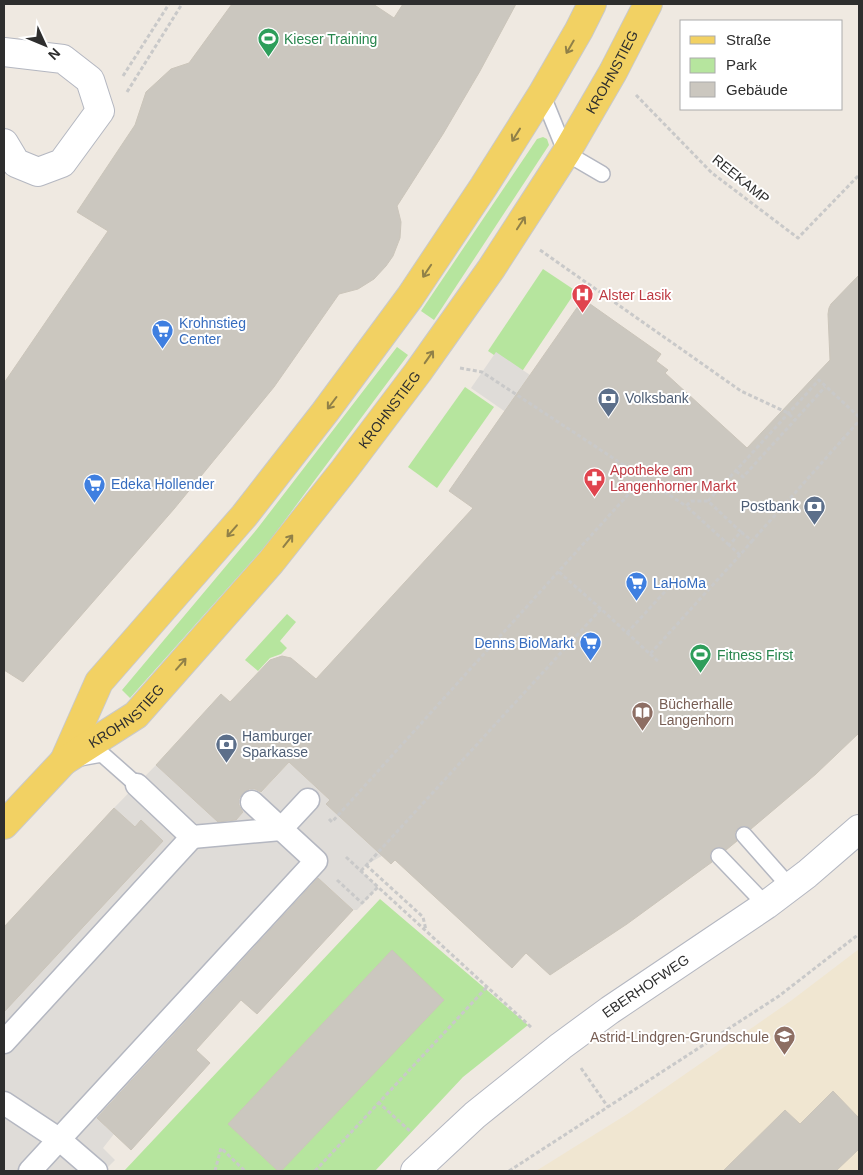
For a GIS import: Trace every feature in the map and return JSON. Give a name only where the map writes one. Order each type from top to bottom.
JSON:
[{"type":"main road","name":"KROHNSTIEG","points":[[64,761],[99,682],[244,516],[325,412],[410,297],[484,186],[542,94],[592,4]]},
{"type":"main road","name":"KROHNSTIEG","points":[[4,826],[64,761],[136,715],[272,562],[418,372],[491,269],[566,153],[614,72],[648,4]]},
{"type":"street","points":[[4,52],[63,59],[90,80],[100,111],[62,163],[38,172],[16,163],[4,143]]},
{"type":"street","points":[[136,785],[192,837]]},
{"type":"street","points":[[4,1042],[192,837],[282,829],[308,800]]},
{"type":"street","points":[[30,1171],[316,861],[252,802]]},
{"type":"street","name":"EBERHOFWEG","points":[[415,1171],[475,1115],[561,1046],[610,1010],[766,905],[859,829]]},
{"type":"street","points":[[4,1103],[60,1140],[96,1171]]},
{"type":"lane","points":[[542,94],[566,153],[602,174]]},
{"type":"lane","points":[[64,761],[102,754],[136,785]]},
{"type":"lane","points":[[744,835],[790,887]]},
{"type":"lane","points":[[719,856],[766,905]]},
{"type":"path","points":[[100,111],[169,4]]},
{"type":"path","points":[[126,94],[182,4]]},
{"type":"path","name":"REEKAMP","points":[[614,72],[712,173],[798,238],[859,175]]},
{"type":"path","points":[[515,232],[741,391],[788,413],[795,420]]},
{"type":"path","points":[[482,372],[686,506],[740,555]]},
{"type":"path","points":[[708,501],[819,380],[859,417]]},
{"type":"path","points":[[736,471],[743,477],[826,386]]},
{"type":"path","points":[[650,654],[859,421]]},
{"type":"path","points":[[768,436],[775,442]]},
{"type":"path","points":[[326,817],[332,822],[643,478]]},
{"type":"path","points":[[686,506],[692,501],[708,501],[752,542]]},
{"type":"path","points":[[729,545],[741,532]]},
{"type":"path","points":[[559,572],[658,661]]},
{"type":"path","points":[[627,633],[671,585]]},
{"type":"path","points":[[601,610],[361,871],[528,1025],[561,1046],[577,1062],[608,1107]]},
{"type":"path","points":[[316,861],[362,904],[378,887]]},
{"type":"path","points":[[366,865],[423,917],[426,931]]},
{"type":"path","points":[[509,1171],[779,996],[859,934]]},
{"type":"path","points":[[315,1171],[487,987]]},
{"type":"path","points":[[378,1102],[434,1153]]},
{"type":"path","points":[[215,1171],[221,1148],[245,1171]]},
{"type":"shaded area","points":[[496,352],[530,375],[528,378],[606,433],[711,495],[830,360],[836,369],[859,390],[859,441],[658,661],[387,853],[366,865],[361,871],[378,887],[357,910],[353,910],[327,886],[105,1126],[114,1134],[103,1148],[115,1160],[104,1171],[4,1171],[4,997],[148,840],[114,808],[156,765],[227,830],[292,759],[300,772],[326,796],[584,466],[471,388]]},
{"type":"shaded area","name":"Astrid-Lindgren-Grundschule","points":[[859,949],[859,1171],[536,1171],[629,1113],[792,1000]]},
{"type":"green space","points":[[543,137],[547,139],[549,145],[434,320],[421,311],[537,139]]},
{"type":"green space","points":[[543,269],[576,291],[521,373],[488,351]]},
{"type":"green space","points":[[397,347],[408,355],[268,543],[130,698],[122,690],[257,529]]},
{"type":"green space","points":[[465,387],[494,407],[437,488],[408,467]]},
{"type":"green space","points":[[287,614],[296,622],[280,641],[287,648],[281,654],[270,658],[258,671],[245,660]]},
{"type":"green space","points":[[380,899],[528,1025],[463,1077],[375,1171],[124,1171]]},
{"type":"building","name":"Krohnstieg Center","points":[[232,4],[373,4],[394,18],[403,4],[516,4],[443,134],[397,206],[401,222],[400,238],[393,256],[386,266],[374,279],[358,289],[339,294],[274,387],[174,509],[23,682],[4,670],[4,383],[108,231],[77,212],[135,125],[146,92],[171,69],[189,63]]},
{"type":"building","points":[[859,275],[859,733],[816,774],[751,829],[746,826],[738,828],[735,832],[737,841],[726,850],[721,847],[713,849],[710,854],[712,862],[627,924],[550,975],[526,953],[512,968],[395,860],[391,864],[326,804],[330,800],[289,762],[261,792],[249,789],[242,794],[239,799],[239,805],[243,812],[236,820],[218,822],[156,765],[221,694],[230,702],[270,660],[282,656],[291,658],[316,679],[473,508],[449,491],[583,299],[661,354],[656,361],[668,370],[665,373],[747,448],[830,360],[829,308]]},
{"type":"building","points":[[114,808],[135,827],[141,820],[163,841],[4,1012],[4,927]]},
{"type":"building","points":[[318,878],[353,910],[257,1014],[241,1000],[196,1050],[210,1063],[131,1150],[97,1118]]},
{"type":"building","points":[[392,950],[444,1000],[281,1171],[278,1171],[228,1124]]},
{"type":"building","points":[[833,1091],[859,1118],[859,1149],[836,1171],[723,1171],[785,1110],[800,1124]]},
{"type":"place","name":"Kieser Training","points":[[268,58]]},
{"type":"place","name":"Alster Lasik","points":[[583,314]]},
{"type":"place","name":"Krohnstieg Center","points":[[163,350]]},
{"type":"place","name":"Volksbank","points":[[609,417]]},
{"type":"place","name":"Apotheke am Langenhorner Markt","points":[[594,497]]},
{"type":"place","name":"Edeka Hollender","points":[[95,503]]},
{"type":"place","name":"Postbank","points":[[815,525]]},
{"type":"place","name":"LaHoMa","points":[[637,602]]},
{"type":"place","name":"Denns BioMarkt","points":[[590,662]]},
{"type":"place","name":"Fitness First","points":[[701,674]]},
{"type":"place","name":"Bücherhalle Langenhorn","points":[[643,731]]},
{"type":"place","name":"Hamburger Sparkasse","points":[[226,763]]},
{"type":"place","name":"Astrid-Lindgren-Grundschule","points":[[785,1056]]}]
